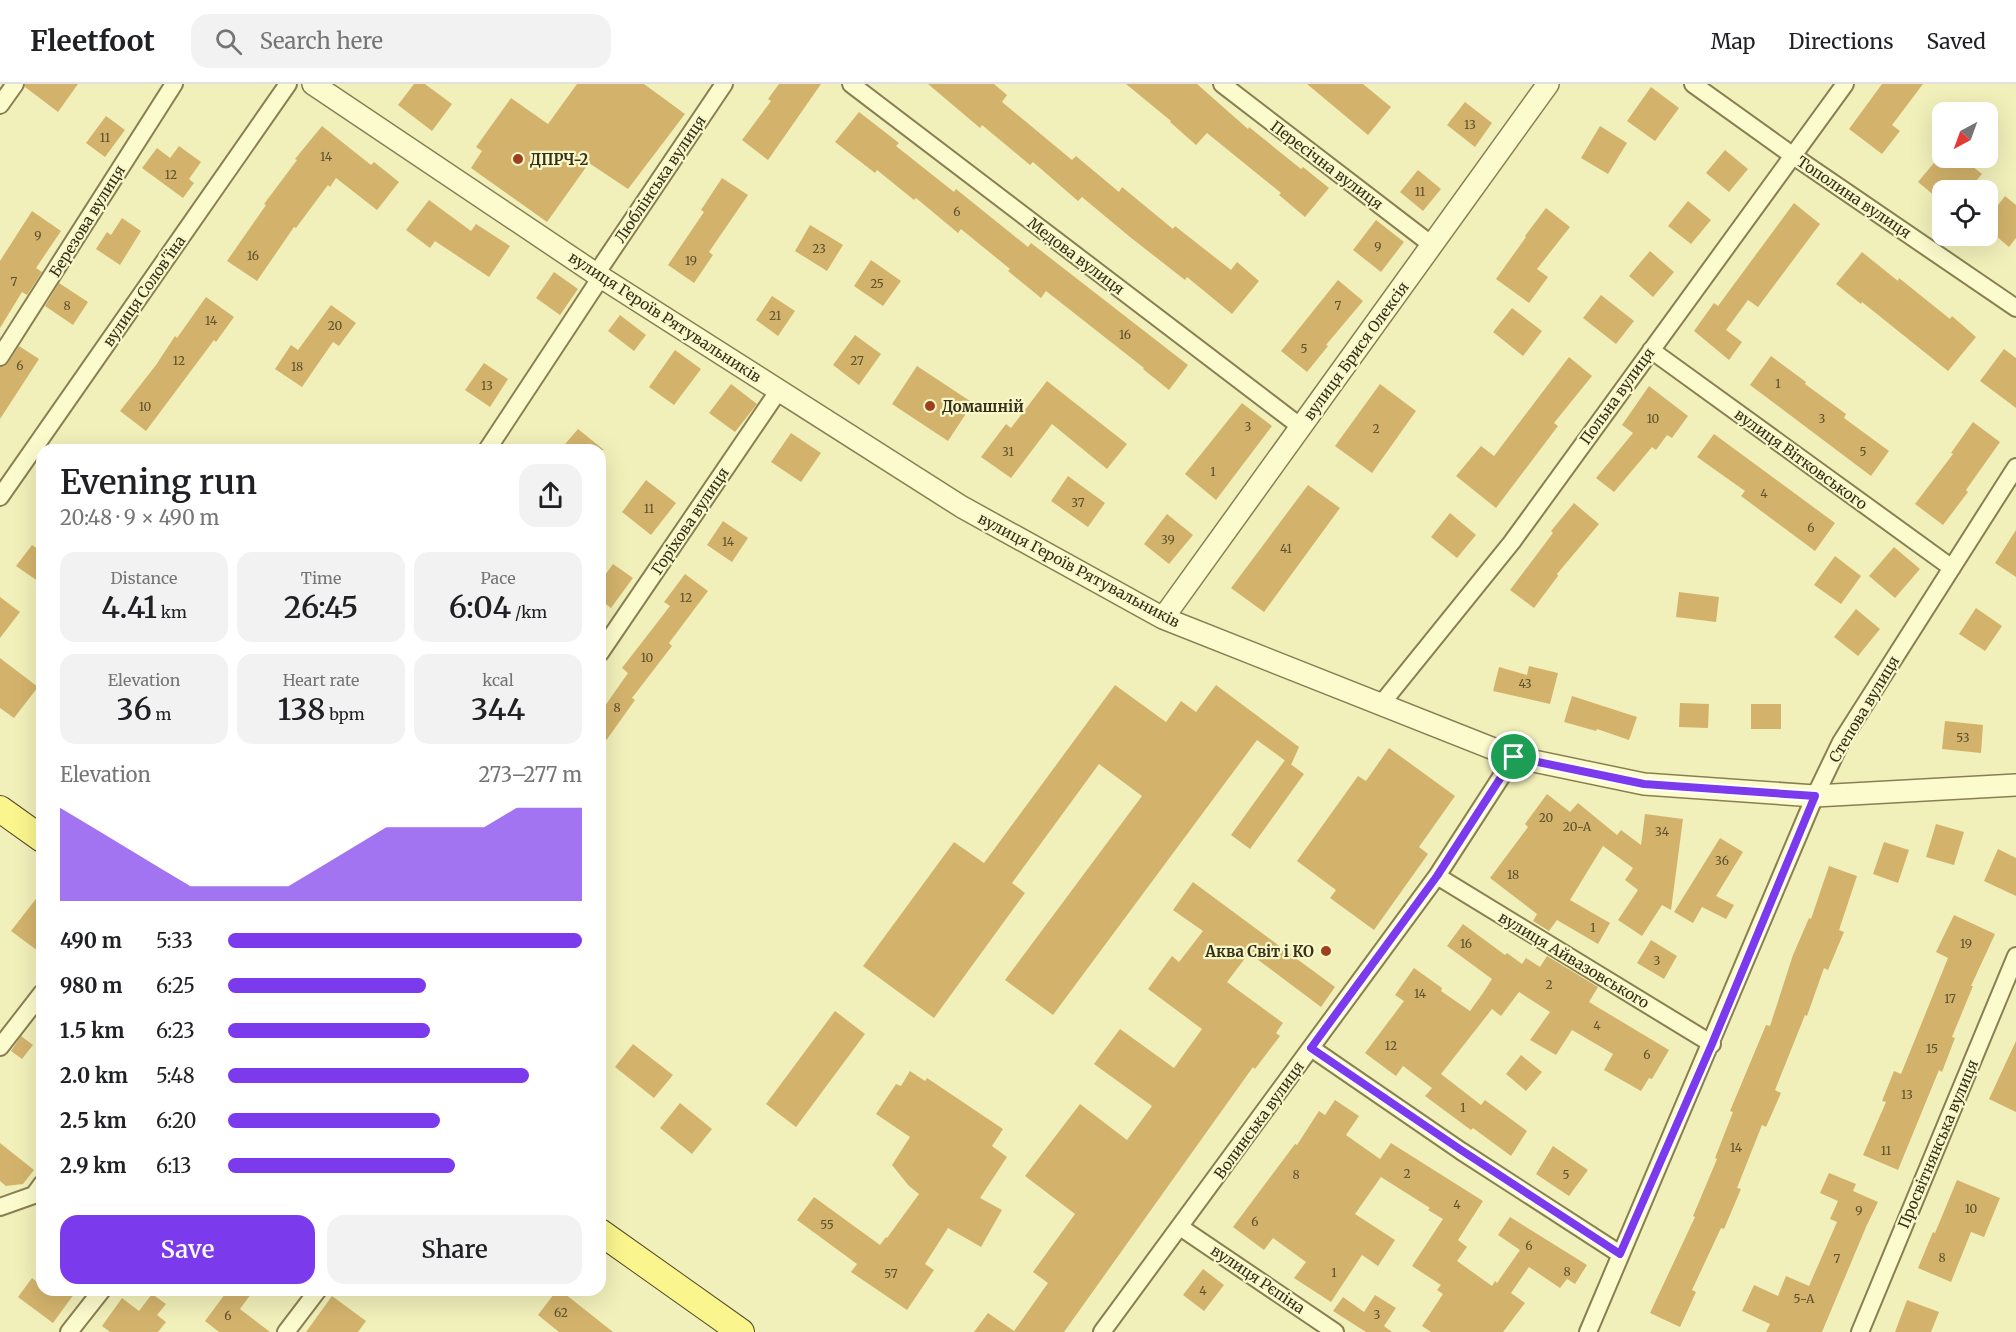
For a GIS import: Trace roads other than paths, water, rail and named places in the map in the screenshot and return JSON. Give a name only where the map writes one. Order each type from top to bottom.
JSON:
[{"type":"main road","points":[[0,809],[36,835]]},
{"type":"main road","points":[[606,1236],[741,1332]]},
{"type":"street","points":[[0,105],[15,84]]},
{"type":"street","name":"Березова вулиця","points":[[0,357],[174,84]]},
{"type":"street","name":"вулиця Солов'їна","points":[[37,444],[288,84]]},
{"type":"street","name":"вулиця Героїв Рятувальників","points":[[313,84],[599,275],[963,507],[1163,618],[1514,757],[1644,784],[1815,796],[2016,785]]},
{"type":"street","name":"Люблінська вулиця","points":[[491,444],[724,84]]},
{"type":"street","name":"Медова вулиця","points":[[851,84],[1301,427]]},
{"type":"street","name":"Пересічна вулиця","points":[[1222,84],[1432,245]]},
{"type":"street","name":"вулиця Брися Олексія","points":[[1163,618],[1548,84]]},
{"type":"street","name":"Тополина вулиця","points":[[1693,84],[1792,155],[2016,308]]},
{"type":"street","name":"Польна вулиця","points":[[1382,703],[1512,542],[1845,84]]},
{"type":"street","name":"вулиця Вітковського","points":[[1651,350],[1952,568]]},
{"type":"street","name":"Горіхова вулиця","points":[[606,644],[779,390]]},
{"type":"street","name":"вулиця Солов'їна","points":[[0,497],[36,445]]},
{"type":"street","name":"Степова вулиця","points":[[1588,1332],[1840,742],[2016,467]]},
{"type":"street","name":"Волинська вулиця","points":[[1102,1332],[1437,876],[1514,757]]},
{"type":"street","name":"вулиця Айвазовського","points":[[1437,876],[1712,1044]]},
{"type":"street","name":"Просвітнянська вулиця","points":[[1860,1332],[2016,956]]},
{"type":"street","points":[[0,1047],[36,1001]]},
{"type":"street","points":[[1311,1048],[1620,1254]]},
{"type":"street","points":[[0,1207],[36,1192]]},
{"type":"street","name":"вулиця Рєпіна","points":[[1180,1227],[1335,1332]]},
{"type":"street","points":[[69,1332],[97,1296]]},
{"type":"street","points":[[288,1332],[314,1296]]},
{"type":"place","name":"ДПРЧ-2","points":[[518,159]]},
{"type":"place","name":"Домашній","points":[[930,406]]},
{"type":"place","name":"Аква Світ і КО","points":[[1326,951]]}]
